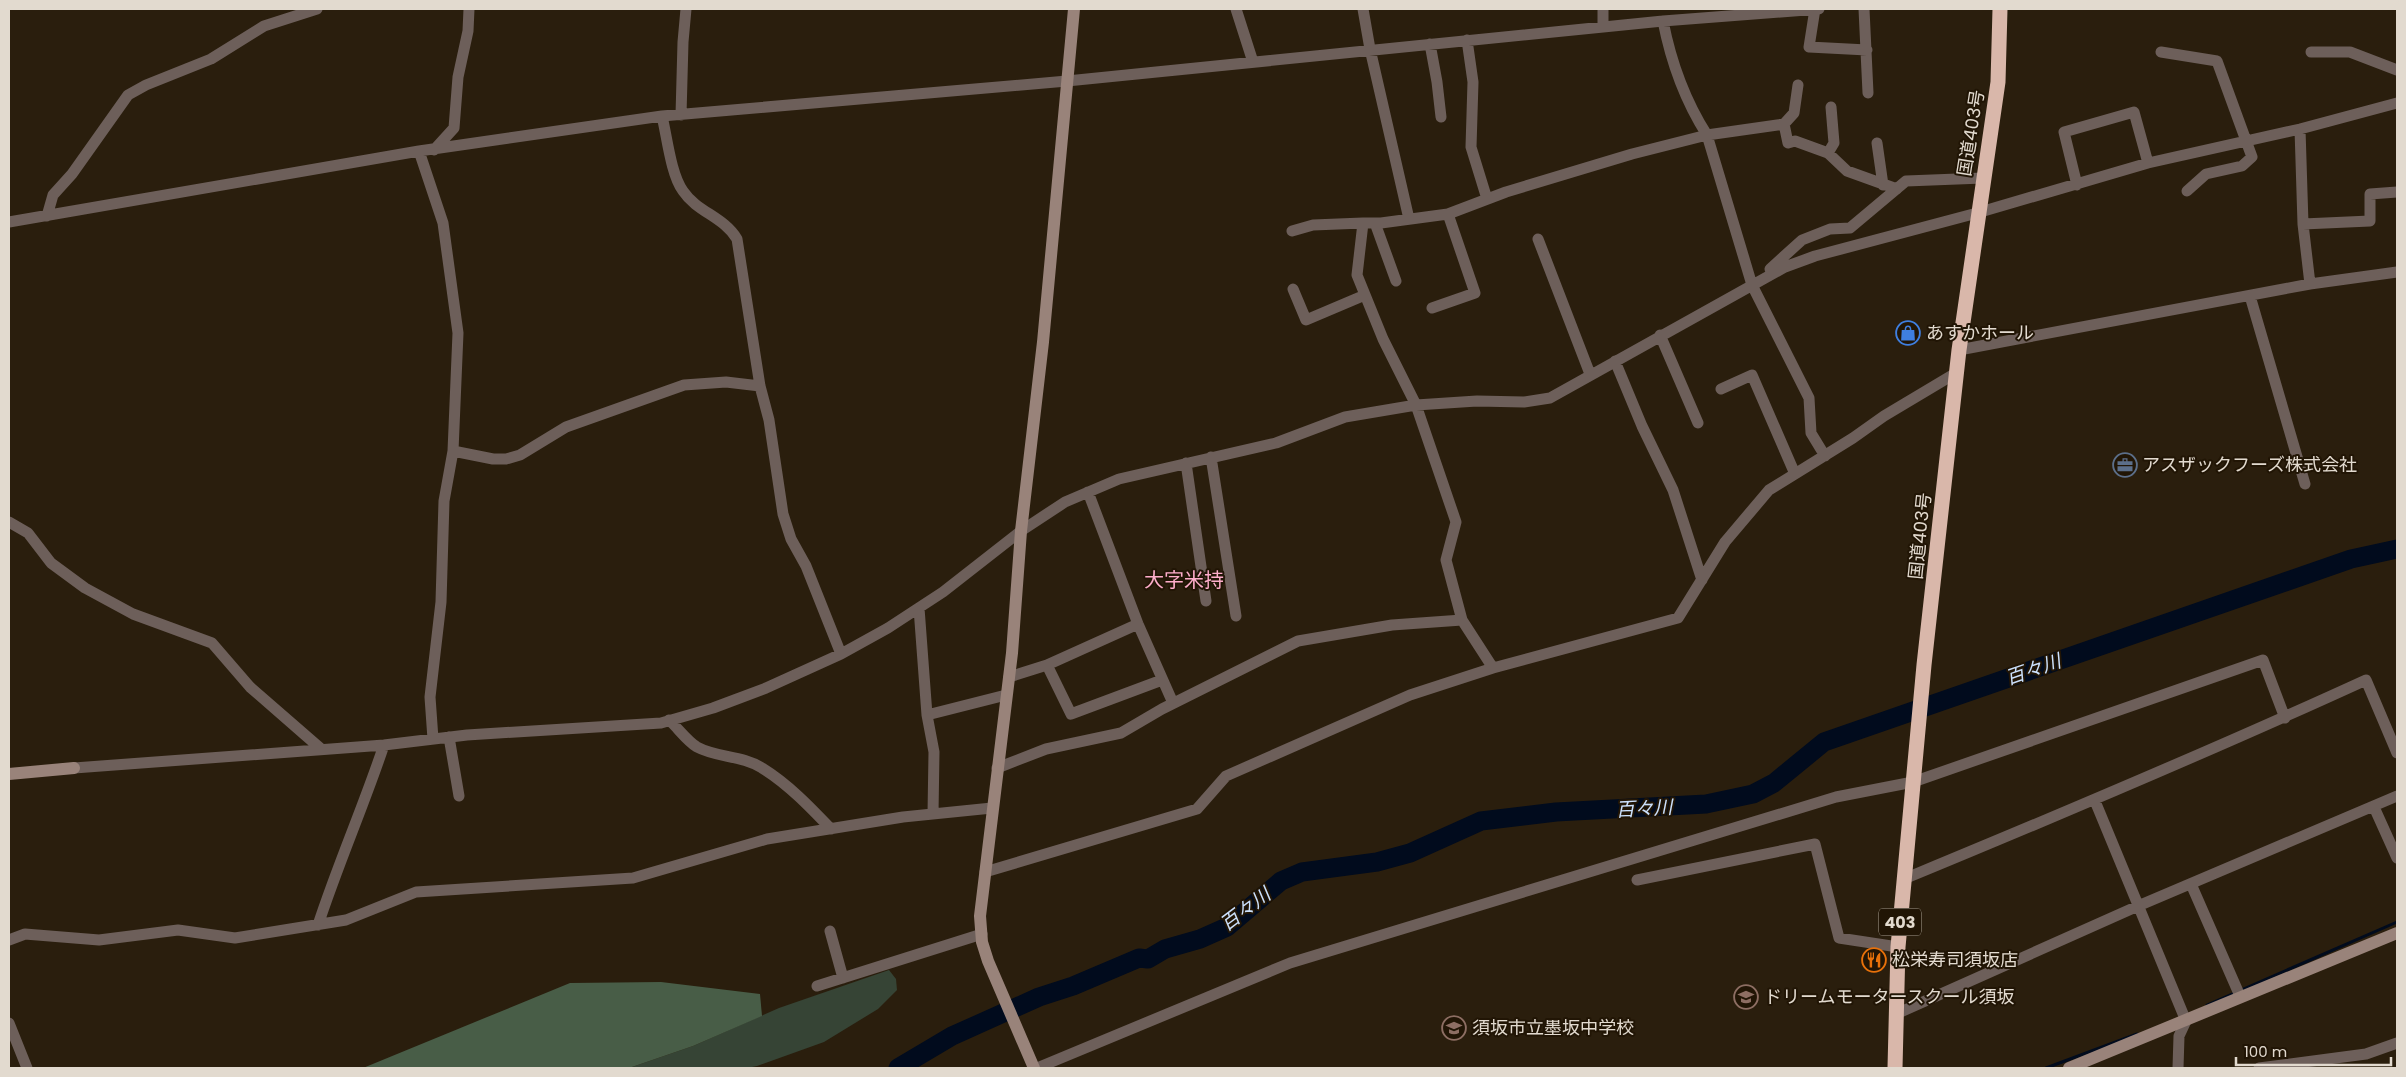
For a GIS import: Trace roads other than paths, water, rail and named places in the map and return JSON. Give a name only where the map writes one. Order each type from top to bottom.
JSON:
[{"type":"highway","name":"国道403号","points":[[1895,1068],[1898,947],[1924,665],[1956,373],[1998,82],[2000,9]]},
{"type":"street","points":[[47,216],[53,195],[72,174],[128,95],[146,85],[211,59],[264,26],[317,9]]},
{"type":"street","points":[[434,150],[454,128],[458,77],[468,31],[469,9]]},
{"type":"street","points":[[681,114],[686,9]]},
{"type":"street","points":[[1074,9],[1044,342],[1021,531],[1008,677],[980,916],[988,961],[1035,1067],[1290,963],[1836,797],[1913,779],[2263,660],[2285,718]]},
{"type":"street","points":[[1236,9],[1253,62]]},
{"type":"street","points":[[1363,9],[1370,50],[1409,219]]},
{"type":"street","points":[[1603,9],[1603,27]]},
{"type":"street","points":[[1815,9],[1809,46],[1867,50]]},
{"type":"street","points":[[9,222],[419,151],[662,116],[1067,81],[1663,21],[1701,13],[1820,9]]},
{"type":"street","points":[[1864,9],[1868,93]]},
{"type":"street","points":[[1663,21],[1669,52],[1680,83],[1707,135],[1752,285],[1809,398],[1811,433],[1825,456]]},
{"type":"street","points":[[1467,40],[1473,82],[1471,147],[1487,199]]},
{"type":"street","points":[[1430,44],[1441,117]]},
{"type":"street","points":[[2161,52],[2217,61],[2252,158],[2242,166],[2206,174],[2187,191]]},
{"type":"street","points":[[2311,52],[2350,52],[2397,70]]},
{"type":"street","points":[[1292,231],[1313,225],[1369,223],[1448,214],[1487,199],[1632,154],[1707,135],[1784,124],[1794,113],[1798,85]]},
{"type":"street","points":[[9,774],[320,748],[384,745],[449,737],[595,728],[670,720],[713,708],[766,688],[841,654],[888,628],[942,592],[1021,531],[1065,502],[1119,480],[1276,443],[1346,417],[1416,405],[1478,401],[1524,402],[1550,398],[1785,267],[1815,256],[1978,213],[2148,163],[2300,129],[2397,103]]},
{"type":"street","points":[[1828,153],[1834,143],[1831,107]]},
{"type":"street","points":[[2077,185],[2064,132],[2134,112],[2148,163]]},
{"type":"street","points":[[662,116],[678,183],[683,193],[725,222],[737,240],[760,386],[769,420],[783,514],[788,531],[819,597],[841,654]]},
{"type":"street","points":[[1784,124],[1788,142],[1795,141],[1828,153],[1847,171],[1897,189]]},
{"type":"street","points":[[2300,129],[2303,224],[2310,284]]},
{"type":"street","points":[[1877,143],[1882,185]]},
{"type":"street","points":[[419,151],[442,224],[454,294],[458,333],[453,450],[444,501],[441,602],[430,697],[433,739]]},
{"type":"street","points":[[1752,285],[1802,240],[1830,228],[1850,228],[1906,181],[1983,178]]},
{"type":"street","points":[[2303,224],[2370,221],[2370,194],[2397,192]]},
{"type":"street","points":[[1432,308],[1475,294],[1448,214]]},
{"type":"street","points":[[1369,223],[1396,280]]},
{"type":"street","points":[[1369,223],[1356,275],[1383,339],[1416,405],[1456,522],[1446,560],[1462,620],[1494,668]]},
{"type":"street","points":[[1538,240],[1590,374]]},
{"type":"street","points":[[1959,350],[2310,284],[2397,272]]},
{"type":"street","points":[[1293,289],[1306,320],[1365,295]]},
{"type":"street","points":[[2250,296],[2305,484]]},
{"type":"street","points":[[1660,335],[1698,422]]},
{"type":"street","points":[[1615,361],[1642,426],[1673,490],[1702,580]]},
{"type":"street","points":[[985,872],[1197,809],[1226,776],[1410,695],[1494,668],[1678,618],[1725,542],[1769,490],[1825,456],[1884,416],[1956,373]]},
{"type":"street","points":[[1721,389],[1752,375],[1794,474]]},
{"type":"street","points":[[453,450],[492,459],[506,459],[520,455],[566,427],[684,385],[726,382],[760,386]]},
{"type":"street","points":[[1211,457],[1236,616]]},
{"type":"street","points":[[1186,463],[1206,601]]},
{"type":"street","points":[[1088,492],[1138,624],[1173,703]]},
{"type":"street","points":[[9,522],[28,533],[51,563],[85,588],[133,614],[212,643],[250,687],[320,748]]},
{"type":"street","points":[[919,608],[928,715],[934,752],[933,814]]},
{"type":"street","points":[[997,768],[1046,749],[1121,733],[1173,703],[1298,641],[1392,625],[1462,620]]},
{"type":"street","points":[[1008,677],[1047,665],[1138,624]]},
{"type":"street","points":[[1047,665],[1071,714],[1162,680]]},
{"type":"street","points":[[1904,879],[2095,801],[2285,718],[2366,680],[2397,753]]},
{"type":"street","points":[[928,715],[1006,695]]},
{"type":"street","points":[[670,720],[696,746],[720,755],[742,758],[762,768],[806,803],[831,829]]},
{"type":"street","points":[[449,737],[459,796]]},
{"type":"street","points":[[318,925],[338,863],[362,808],[384,745]]},
{"type":"street","points":[[1896,1014],[2138,906],[2397,796]]},
{"type":"street","points":[[2095,801],[2138,906],[2158,949],[2186,1021],[2179,1036],[2178,1068]]},
{"type":"street","points":[[2374,807],[2397,858]]},
{"type":"street","points":[[9,940],[25,934],[99,940],[178,930],[235,938],[346,920],[416,892],[633,878],[767,839],[933,814],[992,808]]},
{"type":"street","points":[[1637,880],[1815,844],[1839,938],[1898,947]]},
{"type":"street","points":[[2191,884],[2240,996]]},
{"type":"street","points":[[2069,1068],[2397,933]]},
{"type":"street","points":[[817,986],[982,934]]},
{"type":"street","points":[[835,936],[843,978]]},
{"type":"street","points":[[9,1023],[28,1068]]},
{"type":"street","points":[[2260,1068],[2294,1066],[2366,1054],[2397,1043]]},
{"type":"waterway","name":"百々川","points":[[898,1068],[952,1036],[1039,997],[1073,986],[1139,958],[1148,959],[1165,949],[1200,939],[1227,927],[1281,881],[1302,872],[1377,862],[1410,853],[1481,821],[1556,812],[1706,804],[1753,794],[1774,783],[1824,742],[2351,559],[2397,549]]},
{"type":"waterway","points":[[2207,1005],[2397,922]]},
{"type":"waterway","points":[[2046,1068],[2137,1034]]},
{"type":"place","name":"あすかホール","points":[[1908,333]]},
{"type":"place","name":"アスザックフーズ株式会社","points":[[2125,465]]},
{"type":"place","name":"松栄寿司須坂店","points":[[1874,960]]},
{"type":"place","name":"ドリームモータースクール須坂","points":[[1746,997]]},
{"type":"place","name":"須坂市立墨坂中学校","points":[[1454,1028]]},
{"type":"district","name":"大字米持","points":[[1184,580]]}]
